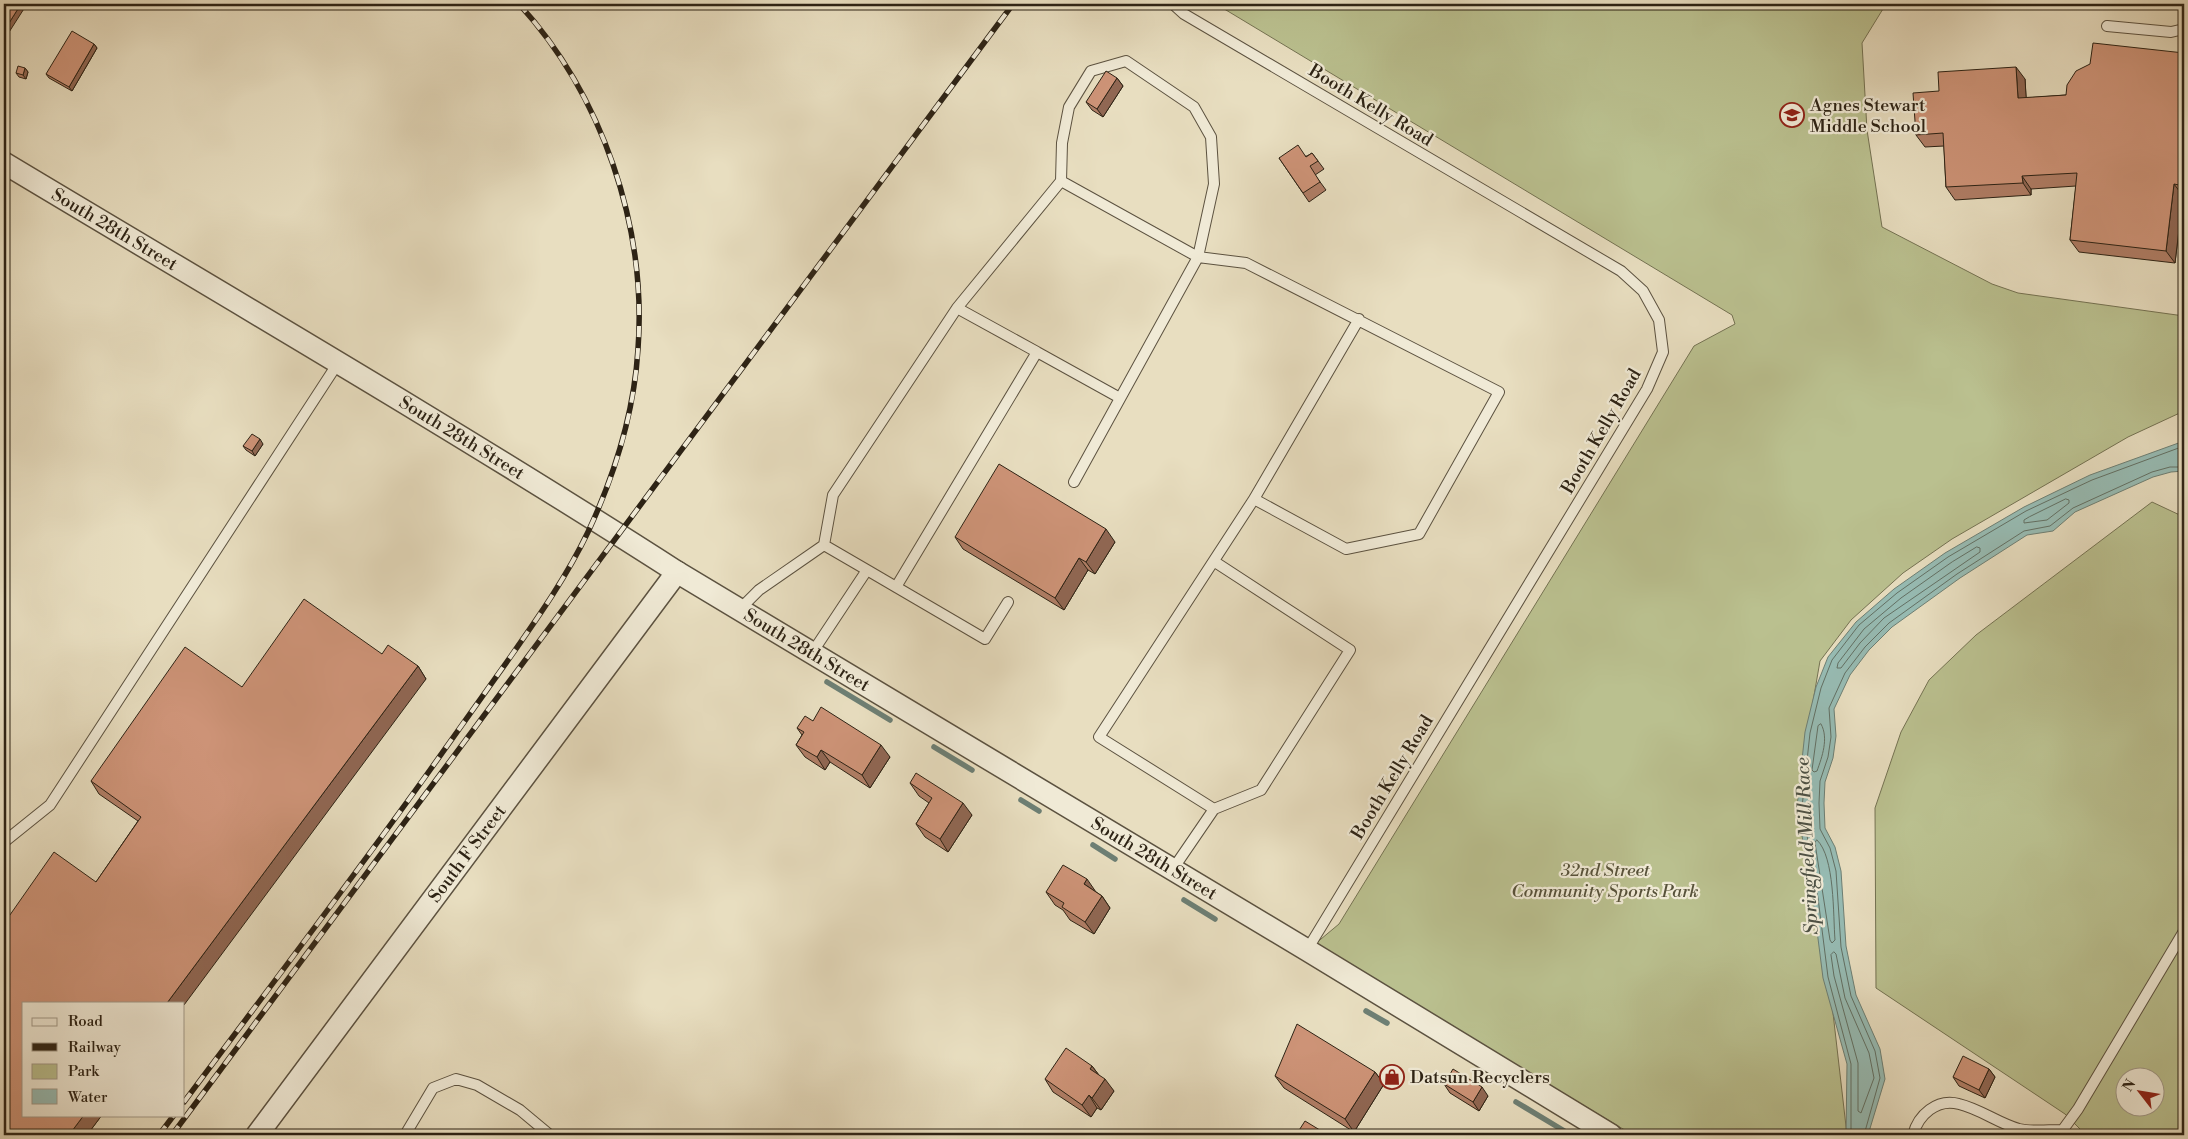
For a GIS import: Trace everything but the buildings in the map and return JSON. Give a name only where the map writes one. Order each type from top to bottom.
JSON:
[{"type":"street","name":"South 28th Street","points":[[4,163],[561,498],[739,610],[1173,869],[1611,1135]]},
{"type":"street","name":"South F Street","points":[[257,1135],[677,572]]},
{"type":"lane","name":"Booth Kelly Road","points":[[1173,4],[1184,14],[1620,271],[1643,291],[1659,320],[1662,352],[1647,389],[1307,950]]},
{"type":"lane","points":[[2107,26],[2171,32],[2184,29]]},
{"type":"lane","points":[[739,610],[759,590],[824,545],[833,495],[957,308],[1061,181],[1062,143],[1069,107],[1090,71],[1126,61],[1194,107],[1211,137],[1214,184],[1198,257],[1074,482]]},
{"type":"lane","points":[[1061,181],[1198,257],[1246,263],[1499,392],[1419,534],[1346,549],[1254,500]]},
{"type":"lane","points":[[957,308],[1120,398]]},
{"type":"lane","points":[[1214,809],[1099,737],[1254,500],[1359,319]]},
{"type":"lane","points":[[896,587],[1037,352]]},
{"type":"lane","points":[[4,842],[50,805],[338,363]]},
{"type":"lane","points":[[824,545],[985,639],[1008,602]]},
{"type":"lane","points":[[1173,869],[1214,809],[1260,790],[1350,650],[1214,562]]},
{"type":"lane","points":[[812,653],[867,570]]},
{"type":"lane","points":[[1913,1135],[1921,1117],[1929,1110],[1939,1105],[1952,1103],[2020,1129],[2060,1133],[2078,1109],[2184,931]]},
{"type":"lane","points":[[405,1135],[433,1088],[456,1079],[477,1085],[520,1110],[550,1135]]},
{"type":"green space","name":"32nd Street Community Sports Park","points":[[1216,4],[1886,4],[1862,43],[1867,130],[1882,227],[1992,284],[2018,293],[2184,316],[2184,411],[2128,437],[1952,539],[1903,573],[1851,620],[1820,661],[1811,713],[1801,806],[1833,1013],[1847,1135],[1633,1135],[1315,944],[1339,924],[1694,346],[1735,324],[1732,315]]},
{"type":"green space","points":[[2152,502],[2184,517],[2184,1135],[2086,1135],[2065,1114],[1876,988],[1875,808],[1901,732],[1929,680],[1976,635]]},
{"type":"water","name":"Springfield Mill Race","points":[[2184,441],[2184,471],[2153,477],[2075,512],[2053,531],[2027,535],[1960,578],[1892,627],[1869,650],[1850,675],[1834,709],[1836,736],[1833,758],[1825,782],[1825,828],[1835,847],[1841,871],[1846,946],[1856,995],[1880,1049],[1885,1079],[1868,1135],[1846,1135],[1847,1064],[1823,978],[1813,899],[1797,807],[1805,732],[1816,687],[1828,657],[1856,622],[1894,589],[1945,553],[2024,507],[2090,475]]},
{"type":"waterway","points":[[827,682],[890,720]]},
{"type":"waterway","points":[[934,747],[972,770]]},
{"type":"waterway","points":[[1021,800],[1039,811]]},
{"type":"waterway","points":[[1093,845],[1115,859]]},
{"type":"waterway","points":[[1184,900],[1215,919]]},
{"type":"waterway","points":[[1366,1011],[1387,1023]]},
{"type":"waterway","points":[[1516,1102],[1566,1132]]},
{"type":"railway","points":[[185,1101],[400,812],[542,611],[562,580],[588,532],[615,466],[628,420],[638,349],[639,303],[635,256],[626,210],[613,165],[596,121],[574,79],[548,40],[519,4]]},
{"type":"railway","points":[[172,1135],[1013,4]]},
{"type":"railway","points":[[159,1135],[173,1116]]},
{"type":"place","name":"Agnes Stewart Middle School","points":[[1792,115]]},
{"type":"place","name":"Datsun Recyclers","points":[[1392,1077]]}]
